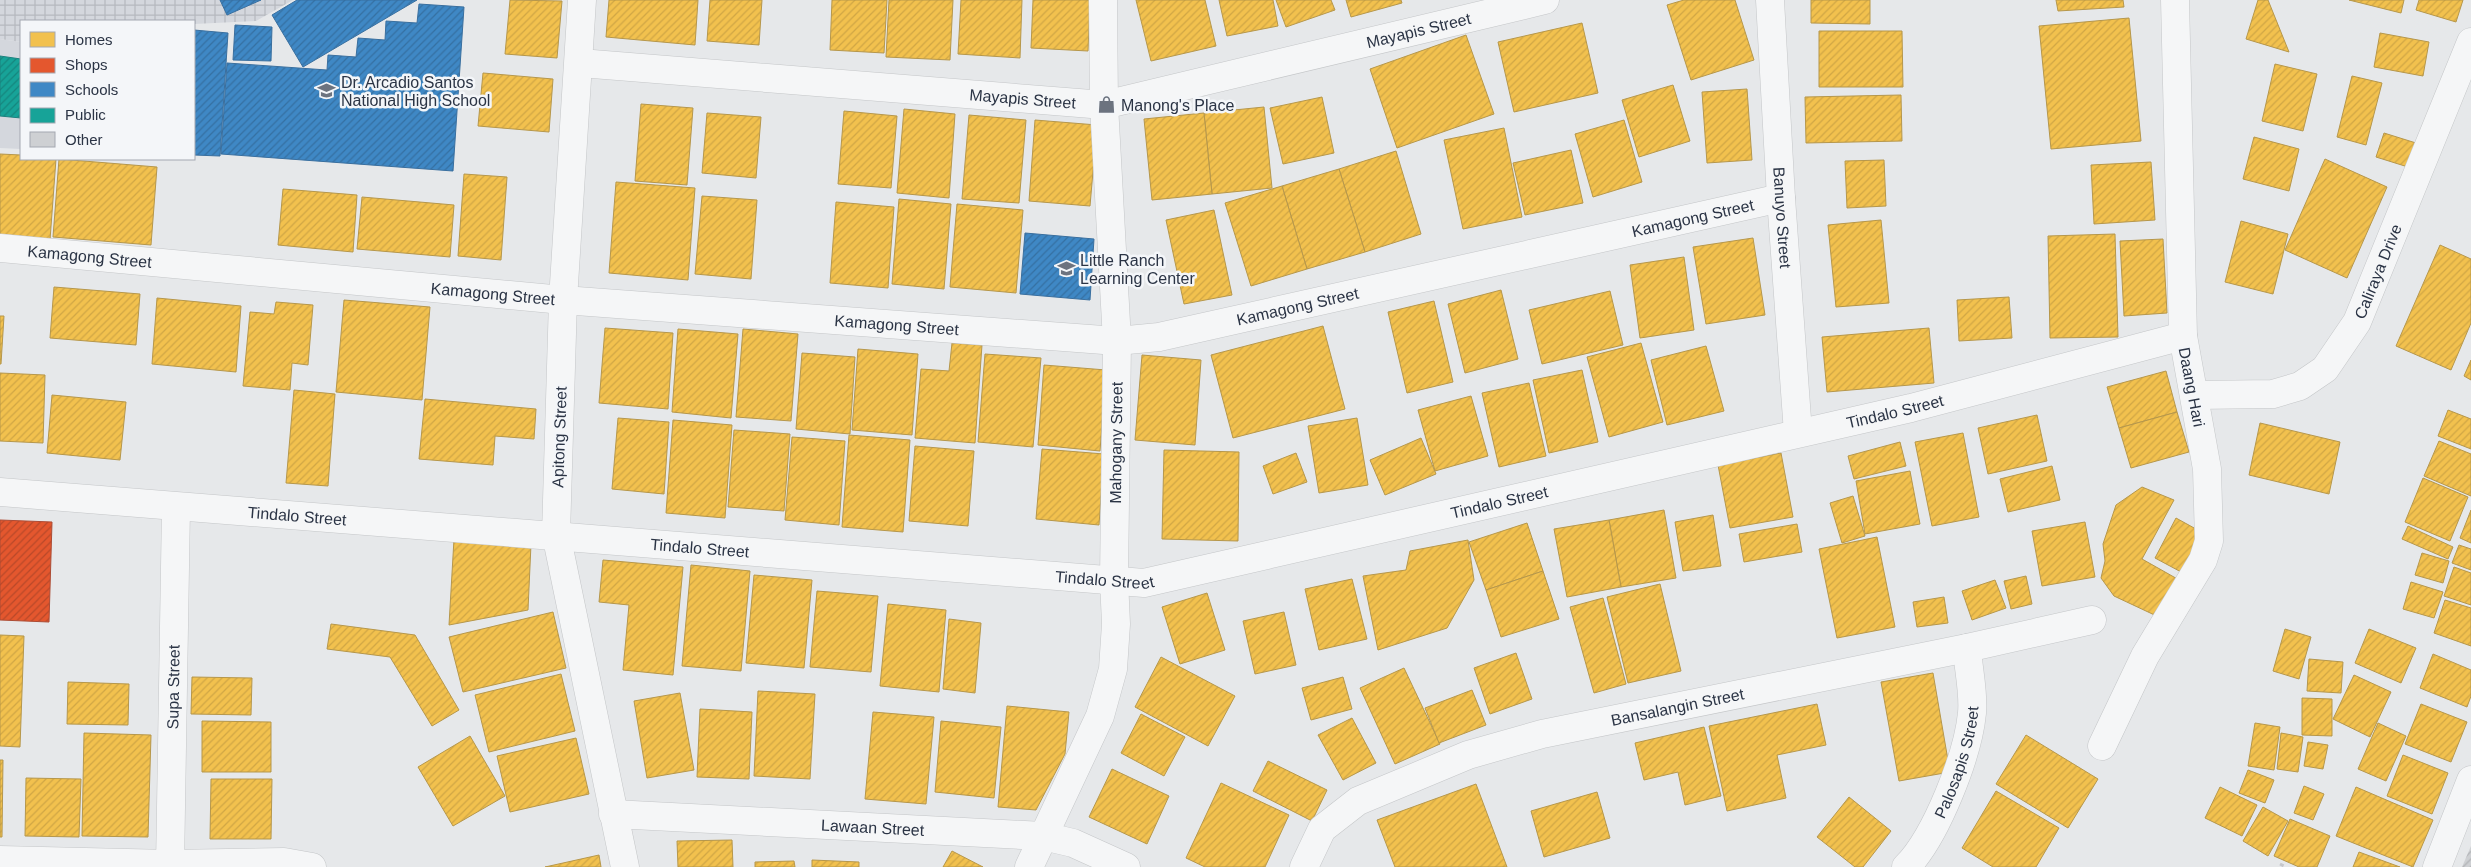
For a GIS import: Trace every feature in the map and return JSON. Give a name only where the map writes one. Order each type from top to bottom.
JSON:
[{"type":"street","name":"Apitong Street","points":[[582,0],[580,63],[563,300],[556,534],[625,867]]},
{"type":"street","name":"Mahogany Street","points":[[1029,867],[1100,716],[1113,669],[1116,624],[1114,580],[1117,341],[1104,105],[1103,0]]},
{"type":"street","name":"Mayapis Street","points":[[580,63],[1104,105],[1545,0]]},
{"type":"street","name":"Banuyo Street","points":[[1770,0],[1781,198],[1798,433]]},
{"type":"street","name":"Daang Hari","points":[[2102,746],[2145,656],[2207,550],[2207,469],[2183,336],[2175,0]]},
{"type":"street","name":"Caliraya Drive","points":[[2195,395],[2273,394],[2300,386],[2325,369],[2357,322],[2471,42]]},
{"type":"street","name":"Kamagong Street","points":[[0,248],[563,300],[1117,341],[1159,337],[1781,198]]},
{"type":"street","name":"Tindalo Street","points":[[0,492],[176,507],[556,534],[1144,583],[1911,408],[2183,336]]},
{"type":"street","name":"Supa Street","points":[[170,866],[176,507]]},
{"type":"street","name":"Bansalangin Street","points":[[1304,867],[1322,829],[1358,801],[1468,755],[1542,734],[1967,648],[2092,620]]},
{"type":"street","name":"Palosapis Street","points":[[1906,867],[1918,856],[1938,817],[1962,758],[1972,712],[1967,648]]},
{"type":"street","points":[[2438,867],[2471,780]]},
{"type":"street","name":"Lawaan Street","points":[[613,814],[1043,836],[1073,843],[1126,867]]},
{"type":"street","points":[[0,860],[170,866],[284,862],[312,867]]},
{"type":"path","points":[[2280,864],[2286,867]]},
{"type":"shaded area","points":[[0,0],[293,0],[256,21],[195,24],[195,20],[20,20],[20,42],[0,39]]},
{"type":"shaded area","points":[[0,39],[20,42],[20,149],[0,148]]},
{"type":"building: Homes","points":[[510,0],[562,1],[557,58],[505,54]]},
{"type":"building: Homes","points":[[609,0],[698,0],[695,45],[606,37]]},
{"type":"building: Homes","points":[[710,0],[762,0],[759,45],[707,41]]},
{"type":"building: Homes","points":[[832,0],[887,0],[884,53],[830,50]]},
{"type":"building: Homes","points":[[889,0],[953,0],[950,60],[886,57]]},
{"type":"building: Homes","points":[[961,0],[1022,0],[1020,58],[958,54]]},
{"type":"building: Homes","points":[[1033,0],[1090,0],[1088,51],[1031,48]]},
{"type":"building: Homes","points":[[1136,0],[1205,0],[1216,46],[1151,61]]},
{"type":"building: Homes","points":[[1219,0],[1273,0],[1278,26],[1227,36]]},
{"type":"building: Homes","points":[[1276,0],[1331,0],[1335,10],[1286,27]]},
{"type":"building: Homes","points":[[1346,0],[1401,0],[1402,3],[1351,17]]},
{"type":"building: Homes","points":[[1684,0],[1735,0],[1754,60],[1691,80],[1667,5]]},
{"type":"building: Homes","points":[[1811,0],[1870,0],[1870,24],[1811,23]]},
{"type":"building: Homes","points":[[2056,0],[2123,0],[2124,7],[2058,11]]},
{"type":"building: Homes","points":[[2258,0],[2268,0],[2289,52],[2246,39]]},
{"type":"building: Homes","points":[[2349,0],[2404,0],[2401,13]]},
{"type":"building: Homes","points":[[2419,0],[2463,0],[2456,22],[2416,10]]},
{"type":"building: Homes","points":[[2129,18],[2141,141],[2051,149],[2039,26]]},
{"type":"building: Homes","points":[[1582,23],[1598,93],[1514,112],[1498,42]]},
{"type":"building: Homes","points":[[1819,31],[1902,31],[1903,87],[1819,87]]},
{"type":"building: Homes","points":[[2380,33],[2429,42],[2423,76],[2374,67]]},
{"type":"building: Homes","points":[[1466,35],[1494,114],[1397,148],[1370,69]]},
{"type":"building: Homes","points":[[2275,64],[2317,74],[2303,131],[2262,121]]},
{"type":"building: Homes","points":[[483,73],[553,79],[549,132],[478,126]]},
{"type":"building: Homes","points":[[2352,76],[2382,83],[2366,145],[2337,137]]},
{"type":"building: Homes","points":[[1673,85],[1690,141],[1639,157],[1622,100]]},
{"type":"building: Homes","points":[[1747,89],[1752,160],[1707,163],[1702,92]]},
{"type":"building: Homes","points":[[1901,95],[1902,141],[1806,143],[1805,97]]},
{"type":"building: Homes","points":[[1322,97],[1334,153],[1283,164],[1270,108]]},
{"type":"building: Homes","points":[[641,104],[693,108],[687,185],[635,181]]},
{"type":"building: Homes","points":[[1264,107],[1272,188],[1212,194],[1204,113]]},
{"type":"building: Homes","points":[[904,109],[955,114],[949,198],[897,193]]},
{"type":"building: Homes","points":[[844,111],[897,116],[891,188],[838,184]]},
{"type":"building: Homes","points":[[707,113],[761,117],[756,178],[702,173]]},
{"type":"building: Homes","points":[[1204,113],[1212,194],[1152,200],[1144,119]]},
{"type":"building: Homes","points":[[969,115],[1026,120],[1019,203],[962,199]]},
{"type":"building: Homes","points":[[1035,120],[1097,125],[1090,206],[1029,201]]},
{"type":"building: Homes","points":[[1624,120],[1642,182],[1593,197],[1575,134]]},
{"type":"building: Homes","points":[[1504,128],[1522,217],[1463,229],[1444,140]]},
{"type":"building: Homes","points":[[2384,133],[2416,143],[2408,167],[2376,157]]},
{"type":"building: Homes","points":[[2254,137],[2299,149],[2289,191],[2243,179]]},
{"type":"building: Homes","points":[[1571,150],[1583,203],[1525,215],[1513,163]]},
{"type":"building: Homes","points":[[1396,151],[1421,234],[1365,252],[1339,169]]},
{"type":"building: Homes","points":[[0,154],[20,155],[20,160],[56,160],[50,240],[0,236]]},
{"type":"building: Homes","points":[[2325,159],[2387,187],[2347,278],[2285,250]]},
{"type":"building: Homes","points":[[59,160],[157,167],[151,245],[53,237]]},
{"type":"building: Homes","points":[[1884,160],[1886,206],[1847,208],[1845,161]]},
{"type":"building: Homes","points":[[2151,162],[2155,220],[2094,224],[2091,165]]},
{"type":"building: Homes","points":[[1339,169],[1365,252],[1307,269],[1282,186]]},
{"type":"building: Homes","points":[[464,174],[507,177],[501,260],[458,256]]},
{"type":"building: Homes","points":[[616,182],[695,188],[688,280],[609,273]]},
{"type":"building: Homes","points":[[1282,186],[1307,269],[1251,286],[1225,203]]},
{"type":"building: Homes","points":[[283,189],[357,195],[353,252],[278,245]]},
{"type":"building: Homes","points":[[702,196],[757,200],[751,279],[695,274]]},
{"type":"building: Homes","points":[[362,197],[454,205],[450,257],[357,249]]},
{"type":"building: Homes","points":[[899,199],[951,204],[944,289],[892,284]]},
{"type":"building: Homes","points":[[836,202],[894,207],[888,288],[830,283]]},
{"type":"building: Homes","points":[[957,204],[1023,210],[1016,293],[950,287]]},
{"type":"building: Homes","points":[[1214,210],[1232,295],[1184,304],[1166,220]]},
{"type":"building: Homes","points":[[1881,220],[1889,303],[1836,307],[1828,225]]},
{"type":"building: Homes","points":[[2241,221],[2288,234],[2273,294],[2225,282]]},
{"type":"building: Homes","points":[[2115,234],[2118,337],[2050,338],[2048,236]]},
{"type":"building: Homes","points":[[1753,238],[1765,315],[1706,324],[1693,247]]},
{"type":"building: Homes","points":[[2163,239],[2167,313],[2124,316],[2120,241]]},
{"type":"building: Homes","points":[[2440,245],[2471,259],[2471,323],[2451,370],[2396,346]]},
{"type":"building: Homes","points":[[1684,257],[1694,330],[1640,338],[1630,265]]},
{"type":"building: Homes","points":[[54,287],[140,294],[136,345],[50,338]]},
{"type":"building: Homes","points":[[1501,290],[1518,359],[1465,373],[1448,304]]},
{"type":"building: Homes","points":[[1610,291],[1623,345],[1542,364],[1529,310]]},
{"type":"building: Homes","points":[[2009,297],[2012,338],[1959,341],[1957,300]]},
{"type":"building: Homes","points":[[157,298],[241,306],[236,372],[152,364]]},
{"type":"building: Homes","points":[[344,300],[430,307],[422,400],[336,392]]},
{"type":"building: Homes","points":[[1434,301],[1453,382],[1407,393],[1388,312]]},
{"type":"building: Homes","points":[[276,302],[313,305],[308,365],[292,363],[290,390],[243,386],[250,312],[274,314]]},
{"type":"building: Homes","points":[[0,316],[4,316],[1,364],[0,364]]},
{"type":"building: Homes","points":[[1323,326],[1345,409],[1233,438],[1211,355]]},
{"type":"building: Homes","points":[[605,328],[673,333],[668,409],[599,403]]},
{"type":"building: Homes","points":[[1929,328],[1934,383],[1827,392],[1822,337]]},
{"type":"building: Homes","points":[[678,329],[738,334],[731,418],[672,412]]},
{"type":"building: Homes","points":[[743,329],[798,334],[791,421],[736,417]]},
{"type":"building: Homes","points":[[952,343],[982,345],[975,443],[915,438],[921,369],[949,371]]},
{"type":"building: Homes","points":[[1641,343],[1663,422],[1609,437],[1587,357]]},
{"type":"building: Homes","points":[[1706,346],[1724,411],[1667,425],[1651,360]]},
{"type":"building: Homes","points":[[858,349],[918,354],[912,435],[852,430]]},
{"type":"building: Homes","points":[[802,353],[855,357],[850,434],[796,429]]},
{"type":"building: Homes","points":[[985,354],[1041,358],[1033,447],[978,442]]},
{"type":"building: Homes","points":[[1142,355],[1201,360],[1195,445],[1135,440]]},
{"type":"building: Homes","points":[[2471,360],[2471,380],[2464,376]]},
{"type":"building: Homes","points":[[1044,365],[1106,370],[1100,451],[1038,445]]},
{"type":"building: Homes","points":[[1582,370],[1598,442],[1549,453],[1533,380]]},
{"type":"building: Homes","points":[[2166,371],[2177,412],[2119,428],[2107,387]]},
{"type":"building: Homes","points":[[0,373],[45,375],[43,443],[0,441]]},
{"type":"building: Homes","points":[[1529,383],[1546,456],[1499,467],[1482,393]]},
{"type":"building: Homes","points":[[294,390],[335,394],[328,486],[286,483]]},
{"type":"building: Homes","points":[[52,395],[126,402],[120,460],[47,453]]},
{"type":"building: Homes","points":[[1471,396],[1488,456],[1435,471],[1418,410]]},
{"type":"building: Homes","points":[[425,399],[536,409],[534,439],[495,436],[493,465],[419,459]]},
{"type":"building: Homes","points":[[2448,410],[2471,419],[2471,449],[2438,436]]},
{"type":"building: Homes","points":[[2177,412],[2189,452],[2131,468],[2119,428]]},
{"type":"building: Homes","points":[[2037,415],[2047,461],[1988,474],[1978,428]]},
{"type":"building: Homes","points":[[618,418],[669,422],[664,494],[612,489]]},
{"type":"building: Homes","points":[[1357,418],[1368,485],[1319,493],[1308,426]]},
{"type":"building: Homes","points":[[673,420],[732,425],[725,518],[666,513]]},
{"type":"building: Homes","points":[[2260,423],[2340,442],[2329,494],[2249,475]]},
{"type":"building: Homes","points":[[734,430],[790,434],[784,511],[728,507]]},
{"type":"building: Homes","points":[[1963,433],[1979,517],[1932,526],[1915,442]]},
{"type":"building: Homes","points":[[849,435],[910,440],[903,532],[842,527]]},
{"type":"building: Homes","points":[[792,437],[845,441],[839,525],[785,520]]},
{"type":"building: Homes","points":[[1421,438],[1436,474],[1385,495],[1370,460]]},
{"type":"building: Homes","points":[[2439,441],[2471,454],[2471,496],[2424,476]]},
{"type":"building: Homes","points":[[1900,442],[1906,466],[1854,479],[1848,456]]},
{"type":"building: Homes","points":[[915,446],[974,451],[968,526],[909,521]]},
{"type":"building: Homes","points":[[1042,449],[1104,454],[1099,525],[1036,519]]},
{"type":"building: Homes","points":[[1164,450],[1239,452],[1238,541],[1162,539]]},
{"type":"building: Homes","points":[[1296,453],[1307,482],[1273,494],[1263,466]]},
{"type":"building: Homes","points":[[1781,453],[1793,517],[1730,528],[1718,465]]},
{"type":"building: Homes","points":[[2052,466],[2060,500],[2008,512],[2000,479]]},
{"type":"building: Homes","points":[[1910,471],[1920,524],[1865,534],[1856,481]]},
{"type":"building: Homes","points":[[2423,478],[2468,497],[2450,541],[2405,522]]},
{"type":"building: Homes","points":[[2142,487],[2174,500],[2142,559],[2181,581],[2163,619],[2114,596],[2101,578],[2105,561],[2103,544],[2116,505]]},
{"type":"building: Homes","points":[[1853,496],[1865,536],[1842,543],[1830,503]]},
{"type":"building: Homes","points":[[1664,510],[1676,578],[1621,587],[1609,520]]},
{"type":"building: Homes","points":[[2471,510],[2471,543],[2460,538]]},
{"type":"building: Homes","points":[[1713,515],[1721,566],[1683,571],[1675,522]]},
{"type":"building: Homes","points":[[2176,518],[2205,534],[2183,573],[2155,558]]},
{"type":"building: Homes","points":[[1609,520],[1621,587],[1567,597],[1554,529]]},
{"type":"building: Homes","points":[[2085,522],[2095,577],[2042,586],[2032,531]]},
{"type":"building: Homes","points":[[1527,523],[1543,571],[1486,590],[1469,542]]},
{"type":"building: Homes","points":[[1797,524],[1802,552],[1744,562],[1739,534]]},
{"type":"building: Homes","points":[[2408,526],[2453,547],[2448,559],[2402,539]]},
{"type":"building: Homes","points":[[1877,537],[1895,627],[1837,638],[1819,549]]},
{"type":"building: Homes","points":[[454,539],[531,544],[528,610],[449,625]]},
{"type":"building: Homes","points":[[1468,540],[1474,580],[1447,628],[1378,650],[1363,576],[1406,570],[1410,551]]},
{"type":"building: Homes","points":[[2459,545],[2471,549],[2471,570],[2452,563]]},
{"type":"building: Homes","points":[[2422,553],[2449,561],[2443,583],[2415,575]]},
{"type":"building: Homes","points":[[603,560],[683,567],[673,675],[623,670],[629,605],[599,602]]},
{"type":"building: Homes","points":[[691,565],[750,571],[741,671],[682,666]]},
{"type":"building: Homes","points":[[2454,567],[2471,573],[2471,605],[2444,596]]},
{"type":"building: Homes","points":[[1543,571],[1559,619],[1501,637],[1486,590]]},
{"type":"building: Homes","points":[[754,575],[812,580],[804,668],[746,663]]},
{"type":"building: Homes","points":[[2026,576],[2032,604],[2011,609],[2004,581]]},
{"type":"building: Homes","points":[[1352,579],[1367,639],[1319,650],[1305,589]]},
{"type":"building: Homes","points":[[1995,580],[2006,608],[1972,620],[1962,591]]},
{"type":"building: Homes","points":[[2411,582],[2443,592],[2434,618],[2403,609]]},
{"type":"building: Homes","points":[[1660,584],[1681,671],[1628,683],[1607,597]]},
{"type":"building: Homes","points":[[817,591],[878,596],[871,672],[810,667]]},
{"type":"building: Homes","points":[[1207,593],[1225,650],[1180,664],[1162,607]]},
{"type":"building: Homes","points":[[1944,597],[1948,623],[1917,627],[1913,602]]},
{"type":"building: Homes","points":[[1603,598],[1626,684],[1594,693],[1570,607]]},
{"type":"building: Homes","points":[[2445,600],[2471,608],[2471,646],[2434,633]]},
{"type":"building: Homes","points":[[888,604],[946,610],[939,692],[880,686]]},
{"type":"building: Homes","points":[[553,612],[566,668],[463,692],[449,637]]},
{"type":"building: Homes","points":[[1284,612],[1296,665],[1255,674],[1243,621]]},
{"type":"building: Homes","points":[[949,619],[981,623],[975,693],[943,689]]},
{"type":"building: Homes","points":[[331,624],[415,635],[459,710],[432,726],[390,657],[327,649]]},
{"type":"building: Homes","points":[[2285,629],[2311,637],[2299,679],[2273,671]]},
{"type":"building: Homes","points":[[2369,629],[2416,648],[2401,683],[2355,663]]},
{"type":"building: Homes","points":[[0,635],[24,636],[20,747],[0,746]]},
{"type":"building: Homes","points":[[1516,653],[1532,699],[1490,714],[1474,668]]},
{"type":"building: Homes","points":[[2433,654],[2471,670],[2471,696],[2467,707],[2420,688]]},
{"type":"building: Homes","points":[[1161,657],[1235,696],[1208,746],[1135,707]]},
{"type":"building: Homes","points":[[2309,659],[2343,662],[2341,693],[2307,691]]},
{"type":"building: Homes","points":[[1404,668],[1440,744],[1395,764],[1360,688]]},
{"type":"building: Homes","points":[[1933,673],[1950,772],[1899,781],[1881,682]]},
{"type":"building: Homes","points":[[561,674],[575,731],[489,752],[475,695]]},
{"type":"building: Homes","points":[[2354,675],[2391,692],[2370,737],[2333,719]]},
{"type":"building: Homes","points":[[192,677],[252,678],[251,715],[191,714]]},
{"type":"building: Homes","points":[[1343,677],[1352,709],[1311,720],[1302,688]]},
{"type":"building: Homes","points":[[68,682],[129,684],[128,725],[67,724]]},
{"type":"building: Homes","points":[[1472,690],[1486,725],[1439,743],[1425,708]]},
{"type":"building: Homes","points":[[758,691],[815,694],[810,779],[754,776]]},
{"type":"building: Homes","points":[[680,693],[694,770],[647,778],[634,701]]},
{"type":"building: Homes","points":[[2302,698],[2332,699],[2332,736],[2302,735]]},
{"type":"building: Homes","points":[[1817,704],[1826,745],[1777,755],[1786,798],[1727,811],[1709,726]]},
{"type":"building: Homes","points":[[2421,704],[2467,722],[2451,762],[2405,744]]},
{"type":"building: Homes","points":[[1007,706],[1069,712],[1065,754],[1036,810],[998,807]]},
{"type":"building: Homes","points":[[700,709],[752,712],[749,779],[697,777]]},
{"type":"building: Homes","points":[[873,712],[934,717],[926,804],[865,799]]},
{"type":"building: Homes","points":[[1141,714],[1185,737],[1164,776],[1121,753]]},
{"type":"building: Homes","points":[[1352,718],[1376,763],[1343,780],[1318,735]]},
{"type":"building: Homes","points":[[202,721],[271,722],[271,772],[202,772]]},
{"type":"building: Homes","points":[[941,721],[1001,727],[994,798],[935,792]]},
{"type":"building: Homes","points":[[2255,723],[2280,727],[2274,770],[2248,766]]},
{"type":"building: Homes","points":[[2378,723],[2406,736],[2386,781],[2358,769]]},
{"type":"building: Homes","points":[[1704,727],[1721,796],[1685,805],[1678,772],[1644,780],[1635,743]]},
{"type":"building: Homes","points":[[84,733],[151,735],[148,837],[82,836]]},
{"type":"building: Homes","points":[[2281,733],[2303,737],[2298,772],[2277,769]]},
{"type":"building: Homes","points":[[2026,735],[2098,779],[2068,828],[1996,784]]},
{"type":"building: Homes","points":[[470,736],[505,796],[453,826],[418,767]]},
{"type":"building: Homes","points":[[576,738],[589,794],[510,812],[497,756]]},
{"type":"building: Homes","points":[[2308,742],[2328,745],[2323,769],[2304,766]]},
{"type":"building: Homes","points":[[2403,755],[2448,773],[2432,814],[2387,796]]},
{"type":"building: Homes","points":[[0,760],[3,760],[2,837],[0,837]]},
{"type":"building: Homes","points":[[1268,761],[1327,790],[1312,821],[1253,791]]},
{"type":"building: Homes","points":[[1112,769],[1169,796],[1147,844],[1089,817]]},
{"type":"building: Homes","points":[[2248,770],[2274,780],[2265,803],[2239,793]]},
{"type":"building: Homes","points":[[26,778],[81,779],[79,837],[25,836]]},
{"type":"building: Homes","points":[[211,779],[272,779],[271,839],[210,839]]},
{"type":"building: Homes","points":[[1221,783],[1289,815],[1265,867],[1205,867],[1186,858]]},
{"type":"building: Homes","points":[[1476,784],[1507,867],[1395,867],[1377,820]]},
{"type":"building: Homes","points":[[2304,786],[2324,794],[2313,820],[2294,813]]},
{"type":"building: Homes","points":[[2220,787],[2257,805],[2242,836],[2205,818]]},
{"type":"building: Homes","points":[[2356,787],[2433,820],[2413,867],[2336,836]]},
{"type":"building: Homes","points":[[1996,791],[2059,828],[2036,867],[1993,867],[1962,848]]},
{"type":"building: Homes","points":[[1597,792],[1610,838],[1544,857],[1531,811]]},
{"type":"building: Homes","points":[[1849,797],[1891,831],[1863,867],[1855,867],[1817,837]]},
{"type":"building: Homes","points":[[2263,807],[2288,821],[2268,856],[2243,841]]},
{"type":"building: Homes","points":[[2290,819],[2330,836],[2317,867],[2299,867],[2274,856]]},
{"type":"building: Homes","points":[[732,840],[733,867],[678,867],[677,841]]},
{"type":"building: Homes","points":[[952,851],[983,867],[943,867]]},
{"type":"building: Homes","points":[[2359,852],[2400,867],[2353,867]]},
{"type":"building: Homes","points":[[599,855],[601,867],[545,867]]},
{"type":"building: Homes","points":[[812,860],[859,862],[859,867],[812,867]]},
{"type":"building: Homes","points":[[794,861],[795,867],[755,867],[755,862]]},
{"type":"building: Shops","points":[[0,520],[52,522],[49,622],[0,620]]},
{"type":"building: Schools","points":[[220,0],[261,0],[227,15]]},
{"type":"building: Schools","points":[[297,0],[417,0],[303,67],[272,15]]},
{"type":"building: Schools","name":"Dr. Arcadio Santos National High School","points":[[419,4],[464,7],[453,171],[221,154],[227,63],[327,70],[328,55],[356,57],[358,38],[385,40],[386,21],[417,23]]},
{"type":"building: Schools","points":[[235,25],[272,27],[271,61],[233,60]]},
{"type":"building: Schools","points":[[195,30],[228,33],[220,156],[195,155]]},
{"type":"building: Schools","points":[[1025,233],[1094,239],[1090,300],[1020,294]]},
{"type":"building: Public","points":[[0,56],[20,59],[20,118],[0,116]]},
{"type":"building: Other","points":[[2471,846],[2471,867],[2462,867]]},
{"type":"place","name":"Dr. Arcadio Santos National High School","points":[[327,91]]},
{"type":"place","name":"Manong's Place","points":[[1107,105]]},
{"type":"place","name":"Little Ranch Learning Center","points":[[1066,269]]}]
